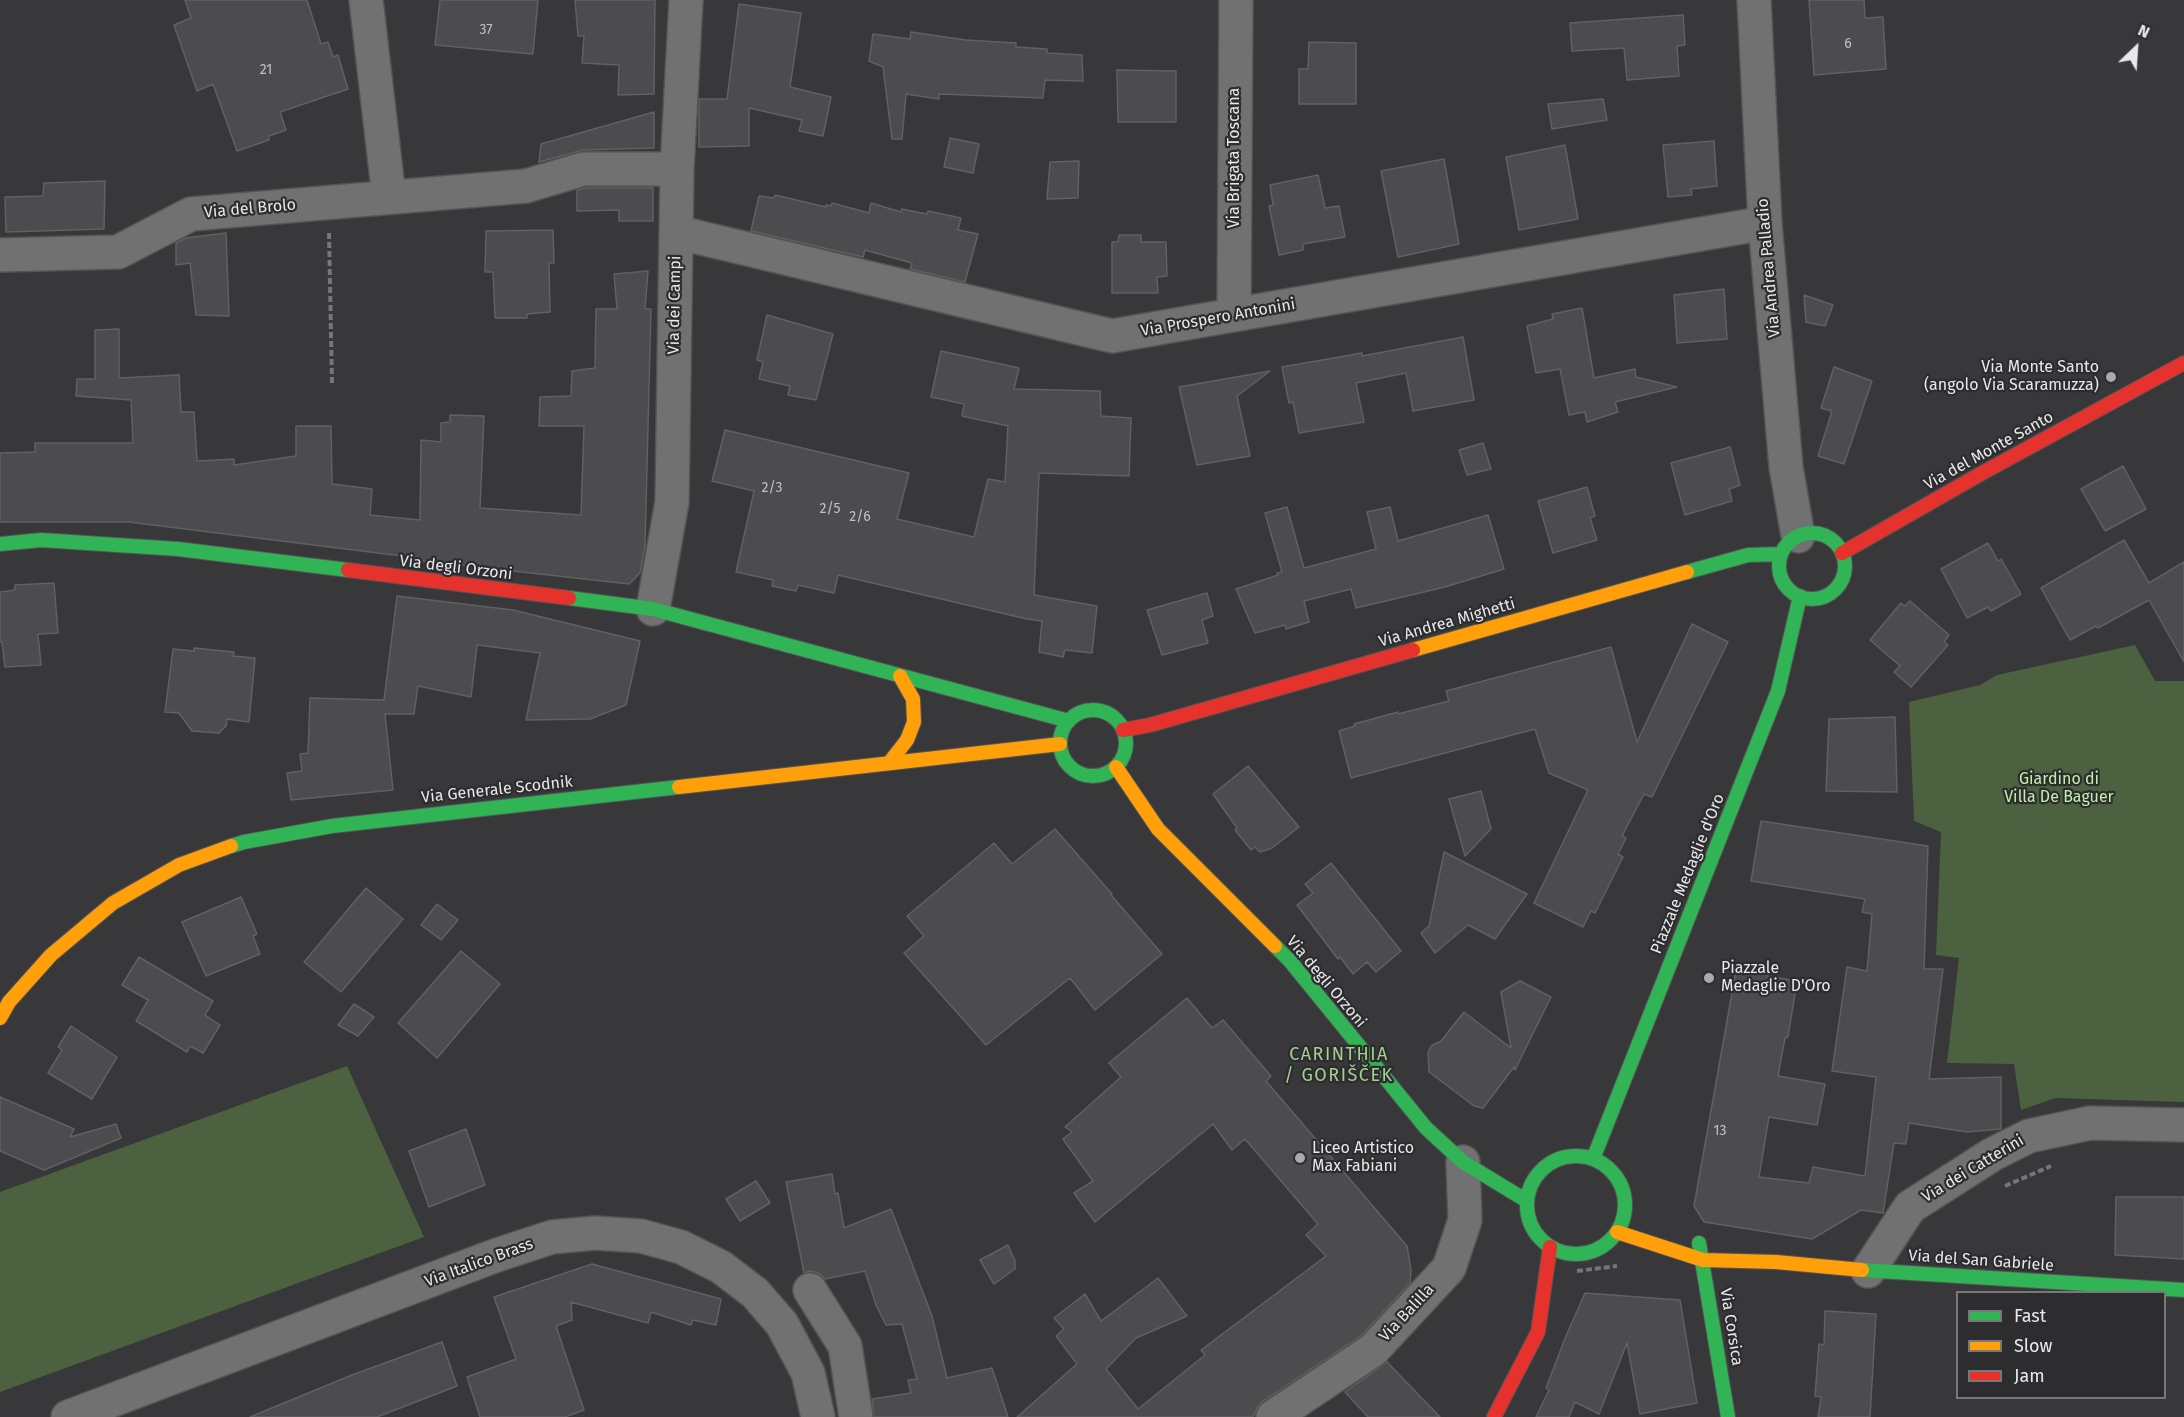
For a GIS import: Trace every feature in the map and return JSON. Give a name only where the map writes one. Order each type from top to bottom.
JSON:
[{"type":"main road","name":"Via del Monte Santo","points":[[1842,553],[1984,472],[2184,363]]},
{"type":"main road","points":[[1810,532],[1823,535],[1834,542],[1842,553],[1843,577],[1835,589],[1826,596],[1813,598],[1800,596],[1788,590],[1779,567],[1789,545],[1810,532]]},
{"type":"main road","name":"Via degli Orzoni","points":[[0,543],[42,540],[178,549],[653,609],[1069,721]]},
{"type":"main road","name":"Via Andrea Mighetti","points":[[1123,730],[1150,725],[1789,545]]},
{"type":"main road","name":"Piazzale Medaglie d'Oro","points":[[1593,1159],[1778,691],[1800,596]]},
{"type":"main road","points":[[889,763],[908,740],[914,722],[913,699],[900,676]]},
{"type":"main road","points":[[1091,710],[1104,712],[1123,730],[1124,755],[1116,767],[1106,773],[1094,776],[1082,774],[1070,768],[1063,757],[1060,744],[1062,732],[1069,721],[1079,713],[1091,710]]},
{"type":"main road","name":"Via Generale Scodnik","points":[[0,1018],[9,1002],[51,955],[113,903],[179,865],[244,842],[332,826],[1060,744]]},
{"type":"main road","name":"Via degli Orzoni","points":[[1116,767],[1158,829],[1290,961],[1426,1128],[1463,1162],[1527,1201]]},
{"type":"main road","points":[[1580,1156],[1593,1159],[1615,1176],[1622,1189],[1629,1220],[1607,1244],[1594,1251],[1579,1254],[1564,1253],[1539,1239],[1531,1227],[1527,1214],[1529,1189],[1535,1177],[1549,1164],[1567,1157],[1580,1156]]},
{"type":"main road","name":"Via del San Gabriele","points":[[1617,1232],[1703,1260],[1776,1262],[1868,1271],[2184,1290]]},
{"type":"main road","name":"Via del San Gabriele","points":[[1694,1241],[1776,1262]]},
{"type":"main road","name":"Via Corsica","points":[[1694,1241],[1703,1260],[1728,1417]]},
{"type":"main road","points":[[1494,1417],[1538,1332],[1550,1247]]},
{"type":"street","points":[[366,0],[389,197]]},
{"type":"street","name":"Via dei Campi","points":[[653,609],[672,502],[677,169],[686,0]]},
{"type":"street","name":"Via Brigata Toscana","points":[[1234,315],[1236,0]]},
{"type":"street","name":"Via Andrea Palladio","points":[[1754,0],[1765,223],[1786,466],[1789,545]]},
{"type":"street","name":"Via del Brolo","points":[[0,255],[118,252],[192,214],[526,186],[583,169],[677,169]]},
{"type":"street","name":"Via Prospero Antonini","points":[[676,232],[1112,336],[1765,223]]},
{"type":"street","name":"Via dei Catterini","points":[[1868,1271],[1910,1207],[1993,1154],[2029,1136],[2090,1123],[2184,1125]]},
{"type":"street","name":"Via Balilla","points":[[1273,1417],[1373,1350],[1449,1268],[1465,1220],[1463,1162]]},
{"type":"street","name":"Via Italico Brass","points":[[68,1417],[497,1255],[552,1237],[595,1233],[641,1236],[681,1247],[720,1267],[755,1293],[783,1324],[808,1373],[818,1417]]},
{"type":"street","points":[[810,1290],[845,1346],[856,1417]]},
{"type":"path","points":[[329,202],[332,384]]},
{"type":"path","points":[[2005,1186],[2057,1163]]},
{"type":"path","points":[[1573,1281],[1577,1271],[1627,1265]]},
{"type":"green space","name":"Giardino di Villa De Baguer","points":[[2135,645],[2155,681],[2184,681],[2184,1102],[2056,1098],[2021,1110],[2014,1064],[1947,1063],[1959,958],[1936,955],[1941,832],[1914,821],[1909,702],[1980,685],[1997,675]]},
{"type":"green space","points":[[347,1066],[424,1237],[0,1392],[0,1192]]},
{"type":"building","points":[[185,0],[307,0],[321,44],[328,42],[333,57],[338,55],[348,89],[280,112],[286,130],[269,136],[269,140],[237,151],[213,84],[197,91],[174,25],[191,18]]},
{"type":"building","points":[[440,0],[538,0],[533,54],[435,45]]},
{"type":"building","points":[[575,0],[655,0],[654,94],[618,95],[619,65],[582,63],[584,36],[578,36]]},
{"type":"building","points":[[1809,0],[1864,0],[1865,18],[1883,17],[1886,69],[1814,75]]},
{"type":"building","points":[[739,4],[801,13],[790,87],[831,97],[823,136],[799,131],[802,120],[749,108],[749,146],[699,147],[699,99],[727,99]]},
{"type":"building","points":[[1683,15],[1685,45],[1677,46],[1679,76],[1627,80],[1624,48],[1572,51],[1570,23]]},
{"type":"building","points":[[911,32],[966,40],[1016,43],[1016,47],[1047,49],[1047,53],[1082,55],[1083,81],[1045,80],[1043,98],[939,94],[939,99],[906,94],[902,139],[892,139],[883,67],[869,61],[873,34],[910,39]]},
{"type":"building","points":[[1309,42],[1356,43],[1356,104],[1299,104],[1299,69],[1308,69]]},
{"type":"building","points":[[1117,70],[1176,71],[1176,122],[1118,122]]},
{"type":"building","points":[[1603,99],[1607,120],[1552,129],[1548,104]]},
{"type":"building","points":[[654,112],[654,148],[583,150],[539,162],[541,144]]},
{"type":"building","points":[[950,138],[979,144],[973,173],[944,167]]},
{"type":"building","points":[[1714,141],[1717,186],[1691,189],[1692,195],[1668,197],[1663,145]]},
{"type":"building","points":[[1565,145],[1578,219],[1519,230],[1506,157]]},
{"type":"building","points":[[1444,159],[1459,244],[1398,257],[1381,171]]},
{"type":"building","points":[[1079,161],[1078,198],[1047,199],[1050,162]]},
{"type":"building","points":[[1318,175],[1325,208],[1339,206],[1345,237],[1303,244],[1303,250],[1279,255],[1269,206],[1273,205],[1270,185]]},
{"type":"building","points":[[105,181],[104,229],[6,232],[5,197],[43,196],[44,183]]},
{"type":"building","points":[[653,188],[653,221],[619,221],[619,210],[577,211],[577,190]]},
{"type":"building","points":[[775,195],[826,207],[826,205],[831,206],[832,203],[869,213],[871,203],[901,212],[902,209],[927,214],[928,211],[961,218],[958,230],[978,234],[965,282],[910,269],[912,263],[865,250],[863,257],[751,231],[759,196],[774,198]]},
{"type":"building","points":[[553,230],[554,263],[549,263],[550,312],[527,314],[527,318],[495,318],[493,272],[485,272],[486,231]]},
{"type":"building","points":[[226,233],[229,316],[196,315],[190,263],[176,265],[176,243],[186,238]]},
{"type":"building","points":[[1119,235],[1141,235],[1141,242],[1166,242],[1167,276],[1157,277],[1158,293],[1112,293],[1112,242],[1118,242]]},
{"type":"building","points":[[648,271],[645,309],[651,309],[645,545],[640,573],[629,584],[415,560],[402,558],[402,556],[129,522],[0,522],[0,453],[35,452],[35,443],[133,443],[131,400],[76,396],[77,379],[95,379],[95,330],[119,329],[119,378],[179,375],[181,412],[194,412],[197,461],[234,459],[234,465],[296,456],[296,426],[331,426],[332,484],[372,489],[370,515],[420,520],[421,440],[441,442],[441,423],[450,422],[450,415],[484,416],[480,508],[581,515],[584,426],[539,426],[540,397],[571,396],[572,371],[595,368],[596,309],[617,309],[614,274]]},
{"type":"building","points":[[1724,289],[1727,339],[1677,343],[1674,295]]},
{"type":"building","points":[[1804,295],[1833,305],[1825,326],[1806,322]]},
{"type":"building","points":[[1582,308],[1594,378],[1635,369],[1636,377],[1677,387],[1615,402],[1618,412],[1587,422],[1585,412],[1569,415],[1560,369],[1536,373],[1527,326],[1553,319],[1552,314]]},
{"type":"building","points":[[767,315],[833,334],[816,400],[788,395],[790,386],[759,379],[763,362],[757,360]]},
{"type":"building","points":[[1463,337],[1474,400],[1413,411],[1406,373],[1356,383],[1364,422],[1299,433],[1293,402],[1289,403],[1282,367],[1362,353],[1362,356]]},
{"type":"building","points":[[941,351],[1019,368],[1014,389],[1100,391],[1101,416],[1131,418],[1129,476],[1039,473],[1034,595],[1097,606],[1092,653],[1065,650],[1063,657],[1039,652],[1042,621],[838,575],[834,593],[798,585],[796,591],[772,586],[773,580],[736,572],[754,491],[712,481],[725,430],[909,473],[897,519],[974,537],[988,479],[1005,482],[1008,426],[962,416],[964,404],[931,397]]},
{"type":"building","points":[[1834,367],[1872,381],[1844,464],[1818,456],[1832,411],[1821,408]]},
{"type":"building","points":[[1270,371],[1237,396],[1250,456],[1197,465],[1179,387]]},
{"type":"building","points":[[1483,443],[1491,469],[1467,475],[1459,450]]},
{"type":"building","points":[[1730,447],[1740,485],[1729,489],[1732,501],[1685,515],[1671,463]]},
{"type":"building","points":[[2123,466],[2146,509],[2105,531],[2081,489]]},
{"type":"building","points":[[1587,487],[1595,516],[1590,518],[1597,540],[1553,553],[1538,501]]},
{"type":"building","points":[[1287,507],[1304,568],[1376,549],[1367,512],[1390,507],[1398,541],[1488,515],[1504,569],[1445,587],[1356,608],[1351,589],[1304,601],[1309,622],[1286,629],[1285,625],[1255,633],[1236,589],[1282,572],[1265,513]]},
{"type":"building","points":[[2124,540],[2149,583],[2184,562],[2184,662],[2149,600],[2098,628],[2096,626],[2070,640],[2041,588]]},
{"type":"building","points":[[1988,543],[1998,561],[2001,559],[2021,594],[1991,611],[1988,607],[1967,618],[1941,569]]},
{"type":"building","points":[[54,583],[58,633],[38,634],[41,665],[5,667],[2,642],[0,642],[0,592],[15,590],[15,585]]},
{"type":"building","points":[[1207,593],[1213,616],[1202,620],[1208,643],[1162,655],[1147,610]]},
{"type":"building","points":[[397,596],[513,610],[640,641],[626,705],[590,719],[526,720],[540,653],[477,645],[471,697],[418,686],[414,714],[385,714],[393,790],[291,800],[287,773],[302,771],[300,754],[308,753],[310,698],[384,700]]},
{"type":"building","points":[[1910,601],[1949,635],[1944,642],[1948,645],[1911,687],[1894,672],[1900,666],[1870,640],[1901,603],[1905,606]]},
{"type":"building","points":[[1692,624],[1728,642],[1652,797],[1644,794],[1622,836],[1626,838],[1618,854],[1623,857],[1595,913],[1591,911],[1583,927],[1534,903],[1588,790],[1549,773],[1535,729],[1351,778],[1339,731],[1355,726],[1354,724],[1398,712],[1398,714],[1449,701],[1446,691],[1611,647],[1637,742]]},
{"type":"building","points":[[194,648],[234,652],[233,656],[255,658],[249,722],[227,719],[226,726],[219,733],[192,731],[179,713],[165,712],[173,649],[194,651]]},
{"type":"building","points":[[1895,717],[1897,792],[1826,791],[1829,719]]},
{"type":"building","points":[[1248,766],[1299,827],[1272,848],[1260,852],[1255,847],[1251,850],[1235,830],[1237,828],[1213,794]]},
{"type":"building","points":[[1481,791],[1491,829],[1465,856],[1449,799]]},
{"type":"building","points":[[1761,821],[1928,846],[1924,969],[1943,969],[1929,1079],[2001,1077],[2001,1129],[1967,1132],[1909,1123],[1906,1144],[1894,1143],[1883,1213],[1861,1210],[1812,1239],[1704,1222],[1694,1206],[1737,965],[1768,970],[1767,976],[1797,981],[1788,1037],[1785,1038],[1778,1076],[1825,1084],[1817,1125],[1769,1117],[1759,1177],[1809,1183],[1813,1167],[1865,1176],[1876,1077],[1832,1071],[1847,967],[1867,971],[1872,914],[1862,912],[1865,899],[1751,881]]},
{"type":"building","points":[[1055,829],[1162,954],[1095,1010],[1070,978],[986,1045],[904,953],[924,936],[907,916],[994,843],[1012,864]]},
{"type":"building","points":[[1444,852],[1527,894],[1495,939],[1468,925],[1435,953],[1421,933],[1429,926]]},
{"type":"building","points":[[1331,863],[1401,951],[1376,972],[1367,962],[1353,974],[1340,957],[1338,959],[1297,905],[1313,893],[1305,884]]},
{"type":"building","points":[[366,888],[403,919],[341,992],[304,962]]},
{"type":"building","points":[[241,897],[257,934],[253,936],[260,954],[206,976],[182,922]]},
{"type":"building","points":[[437,904],[458,920],[441,940],[421,925]]},
{"type":"building","points":[[461,951],[500,984],[437,1058],[398,1023]]},
{"type":"building","points":[[139,957],[213,1001],[205,1015],[220,1025],[203,1053],[190,1046],[187,1052],[136,1021],[148,1000],[122,985]]},
{"type":"building","points":[[1520,981],[1551,997],[1515,1070],[1514,1067],[1483,1108],[1474,1106],[1429,1072],[1428,1053],[1431,1046],[1441,1041],[1464,1012],[1511,1048],[1501,992]]},
{"type":"building","points":[[1187,998],[1212,1028],[1223,1020],[1271,1076],[1266,1081],[1407,1246],[1411,1270],[1410,1283],[1361,1336],[1263,1401],[1253,1417],[1017,1417],[1077,1364],[1056,1336],[1064,1329],[1054,1318],[1085,1294],[1101,1321],[1158,1278],[1187,1316],[1136,1338],[1106,1369],[1138,1409],[1205,1355],[1201,1350],[1326,1256],[1306,1235],[1318,1224],[1245,1139],[1232,1150],[1213,1124],[1095,1222],[1074,1193],[1093,1181],[1063,1139],[1072,1132],[1065,1127],[1121,1077],[1109,1063]]},
{"type":"building","points":[[354,1004],[374,1017],[358,1036],[338,1025]]},
{"type":"building","points":[[71,1026],[117,1057],[92,1099],[48,1073],[62,1050],[58,1047]]},
{"type":"building","points":[[0,1097],[74,1129],[70,1137],[116,1124],[121,1138],[44,1170],[0,1151]]},
{"type":"building","points":[[466,1129],[485,1185],[429,1207],[409,1151]]},
{"type":"building","points":[[832,1174],[844,1228],[891,1209],[932,1316],[947,1378],[992,1368],[1008,1417],[874,1417],[872,1399],[911,1393],[908,1380],[917,1379],[902,1324],[886,1325],[876,1305],[865,1271],[825,1279],[818,1273],[810,1271],[804,1273],[786,1182]]},
{"type":"building","points":[[756,1181],[770,1203],[740,1221],[726,1199]]},
{"type":"building","points":[[2116,1197],[2184,1197],[2184,1259],[2115,1255]]},
{"type":"building","points":[[1008,1245],[1015,1261],[1015,1269],[994,1284],[980,1260]]},
{"type":"building","points":[[592,1264],[721,1299],[716,1325],[693,1320],[691,1325],[651,1312],[648,1323],[571,1302],[572,1320],[556,1326],[584,1410],[565,1417],[480,1417],[467,1377],[516,1359],[494,1297]]},
{"type":"building","points":[[1585,1293],[1680,1300],[1697,1403],[1640,1414],[1627,1343],[1599,1414],[1575,1402],[1569,1417],[1536,1417],[1549,1390],[1546,1388]]},
{"type":"building","points":[[1825,1311],[1876,1314],[1870,1417],[1818,1417],[1821,1397],[1815,1396],[1819,1344],[1824,1345]]},
{"type":"building","points":[[442,1342],[457,1386],[377,1417],[250,1417],[352,1375]]},
{"type":"building","points":[[1387,1362],[1440,1417],[1368,1417],[1345,1392]]},
{"type":"traffic: fast","points":[[1812,533],[1824,536],[1835,543],[1842,554],[1845,566],[1842,578],[1835,589],[1824,596],[1812,599],[1800,596],[1789,589],[1782,578],[1779,566],[1782,554],[1789,543],[1800,536],[1812,533]]},
{"type":"traffic: fast","points":[[0,544],[41,540],[178,549],[348,570]]},
{"type":"traffic: fast","points":[[1687,572],[1748,555],[1781,554]]},
{"type":"traffic: fast","points":[[1593,1159],[1778,691],[1800,596]]},
{"type":"traffic: fast","points":[[569,598],[653,609],[1069,721]]},
{"type":"traffic: fast","points":[[1093,710],[1105,713],[1116,720],[1123,731],[1126,743],[1123,755],[1116,766],[1105,773],[1093,776],[1081,773],[1070,766],[1063,755],[1060,743],[1063,731],[1070,720],[1081,713],[1093,710]]},
{"type":"traffic: fast","points":[[231,846],[332,826],[679,787]]},
{"type":"traffic: fast","points":[[1275,946],[1290,961],[1426,1128],[1463,1162],[1527,1201]]},
{"type":"traffic: fast","points":[[1576,1156],[1595,1160],[1611,1170],[1621,1186],[1625,1205],[1621,1224],[1611,1240],[1595,1250],[1576,1254],[1557,1250],[1541,1240],[1531,1224],[1527,1205],[1531,1186],[1541,1170],[1557,1160],[1576,1156]]},
{"type":"traffic: fast","points":[[1699,1243],[1728,1417]]},
{"type":"traffic: fast","points":[[1862,1270],[2184,1290]]},
{"type":"traffic: slow","points":[[1413,650],[1687,572]]},
{"type":"traffic: slow","points":[[889,763],[907,740],[914,722],[913,699],[900,676]]},
{"type":"traffic: slow","points":[[679,787],[1060,744]]},
{"type":"traffic: slow","points":[[1116,767],[1158,829],[1275,946]]},
{"type":"traffic: slow","points":[[0,1018],[9,1002],[51,955],[113,903],[179,865],[231,846]]},
{"type":"traffic: slow","points":[[1617,1232],[1703,1260],[1776,1262],[1862,1270]]},
{"type":"traffic: jam","points":[[1842,553],[1984,472],[2184,363]]},
{"type":"traffic: jam","points":[[348,570],[569,598]]},
{"type":"traffic: jam","points":[[1123,730],[1150,725],[1413,650]]},
{"type":"traffic: jam","points":[[1494,1417],[1538,1332],[1550,1247]]},
{"type":"place","name":"Via Monte Santo (angolo Via Scaramuzza)","points":[[2111,377]]},
{"type":"place","name":"Piazzale Medaglie D'Oro","points":[[1709,978]]},
{"type":"place","name":"Liceo Artistico Max Fabiani","points":[[1300,1158]]},
{"type":"district","name":"CARINTHIA / GORIŠČEK","points":[[1339,1065]]}]
